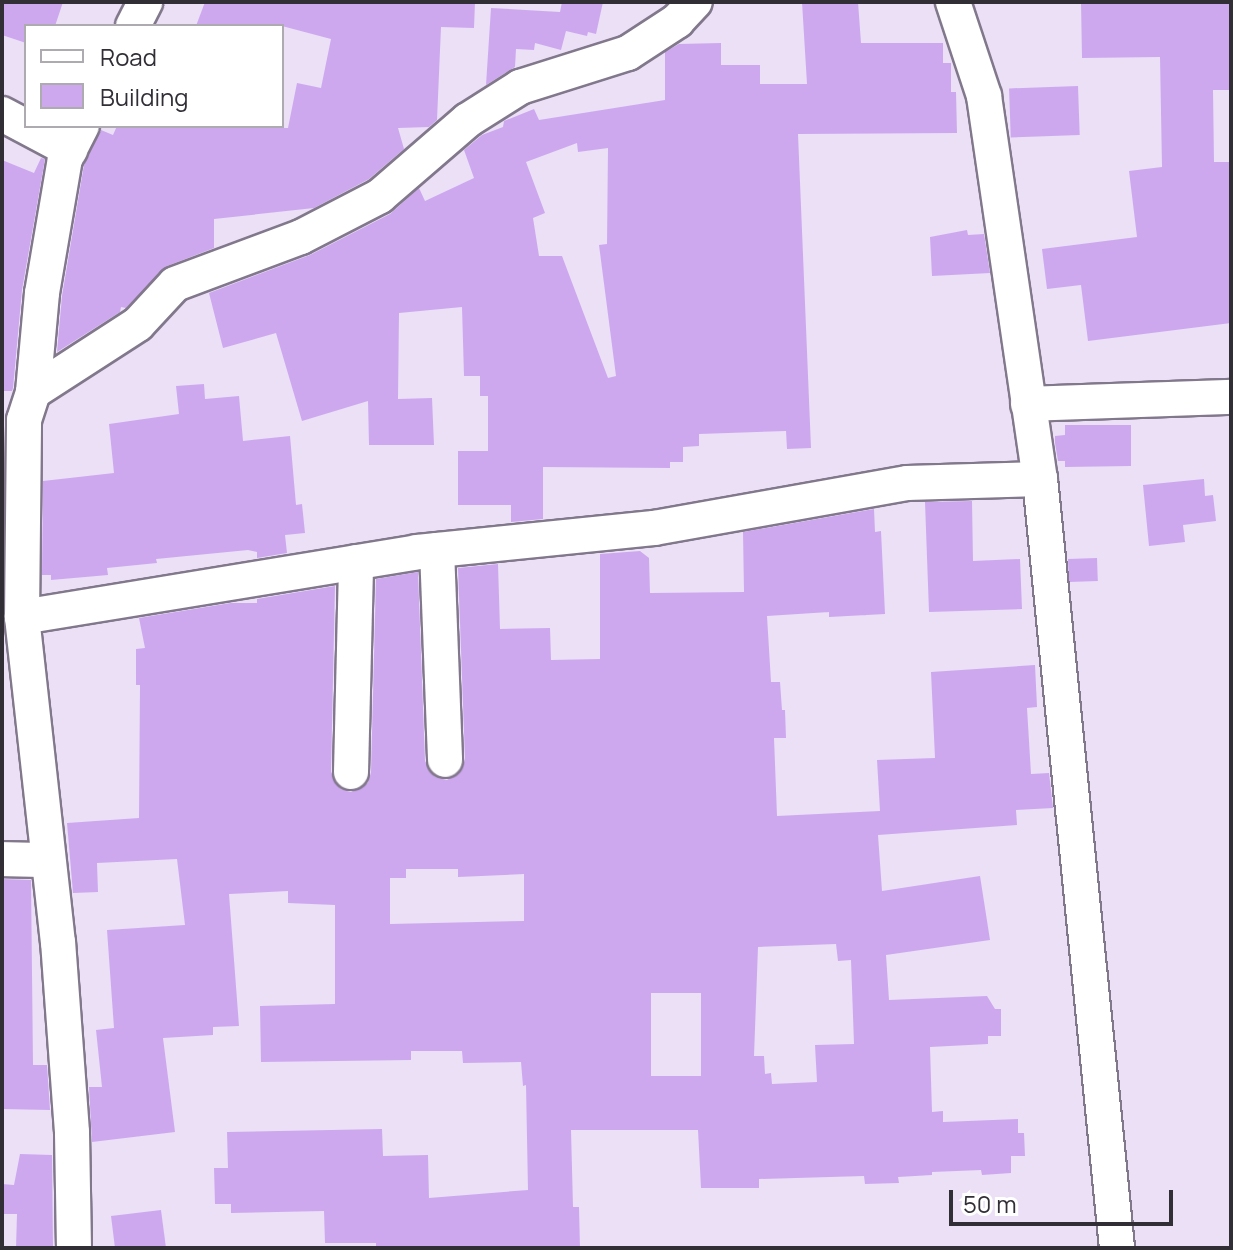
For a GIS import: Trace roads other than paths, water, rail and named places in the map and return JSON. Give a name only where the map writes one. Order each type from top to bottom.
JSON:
[{"type":"street","points":[[134,24],[145,2]]},
{"type":"street","points":[[33,392],[138,324],[175,284],[301,237],[380,196],[468,120],[520,87],[628,53],[677,21],[695,2]]},
{"type":"street","points":[[953,2],[984,96],[1040,479],[1117,1248]]},
{"type":"street","points":[[2,114],[24,121]]},
{"type":"street","points":[[45,128],[76,138],[42,293],[33,392],[24,420],[22,617],[58,943],[71,1116],[74,1248]]},
{"type":"street","points":[[1028,404],[1231,397]]},
{"type":"street","points":[[22,617],[437,550],[654,528],[907,483],[1040,479]]},
{"type":"street","points":[[437,550],[445,760]]},
{"type":"street","points":[[351,772],[356,562]]},
{"type":"street","points":[[2,859],[47,860]]}]
